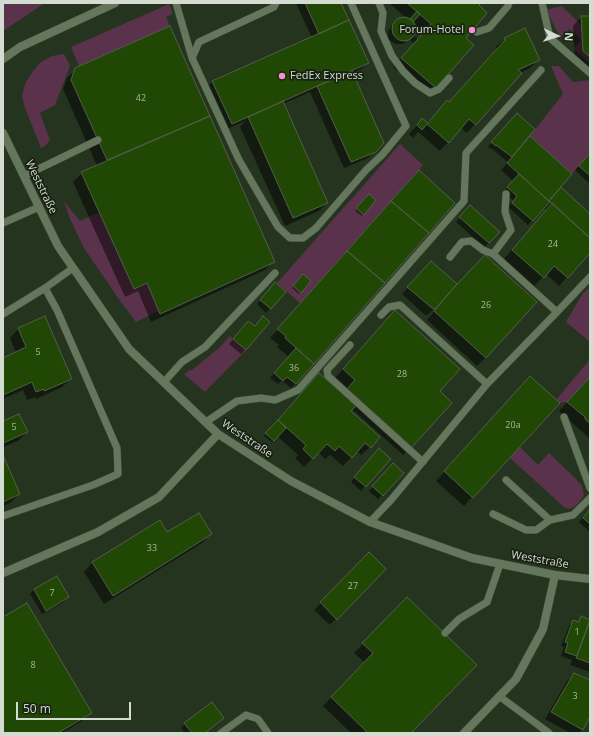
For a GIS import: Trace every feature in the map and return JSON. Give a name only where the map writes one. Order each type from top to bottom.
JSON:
[{"type":"street","points":[[3,59],[20,47],[116,3]]},
{"type":"street","name":"Weststraße","points":[[4,138],[58,246],[129,349],[218,434],[291,481],[370,522],[472,558],[555,575],[590,579]]},
{"type":"street","points":[[3,573],[98,532],[159,497],[218,434]]},
{"type":"street","points":[[464,733],[516,679],[543,629],[555,575]]},
{"type":"lane","points":[[176,3],[192,58],[239,160],[278,227],[290,238],[303,238],[316,228],[406,126],[351,3]]},
{"type":"lane","points":[[192,58],[199,42],[274,7],[276,3]]},
{"type":"lane","points":[[379,3],[384,13],[381,31],[392,56],[403,71],[415,83],[430,93],[439,89],[449,78]]},
{"type":"lane","points":[[472,30],[477,32],[489,28],[509,3]]},
{"type":"lane","points":[[542,3],[550,38],[590,74]]},
{"type":"lane","points":[[206,422],[237,401],[260,398],[275,400],[298,390],[464,201],[466,153],[541,70]]},
{"type":"lane","points":[[24,176],[98,140]]},
{"type":"lane","points":[[492,254],[512,230],[506,212],[506,194]]},
{"type":"lane","points":[[3,223],[39,208]]},
{"type":"lane","points":[[450,257],[462,242],[470,241],[492,254],[557,312]]},
{"type":"lane","points":[[3,314],[45,288],[73,268]]},
{"type":"lane","points":[[164,382],[182,362],[205,347],[275,273]]},
{"type":"lane","points":[[370,522],[391,500],[487,384],[590,277]]},
{"type":"lane","points":[[3,516],[93,485],[118,474],[117,448],[57,310],[45,288]]},
{"type":"lane","points":[[381,315],[389,306],[400,305],[487,384]]},
{"type":"lane","points":[[350,345],[327,370],[328,376],[423,462]]},
{"type":"lane","points":[[564,417],[590,488]]},
{"type":"lane","points":[[506,480],[550,520]]},
{"type":"lane","points":[[493,514],[526,530],[536,530],[550,520],[573,515],[590,498]]},
{"type":"lane","points":[[445,633],[459,619],[487,602],[500,564]]},
{"type":"lane","points":[[499,696],[549,733]]},
{"type":"lane","points":[[221,733],[246,715],[258,719],[268,733]]},
{"type":"shaded area","points":[[3,3],[45,3],[3,31]]},
{"type":"shaded area","points":[[45,3],[590,3],[590,733],[3,733],[3,31]]},
{"type":"shaded area","points":[[169,4],[173,14],[166,17],[170,26],[79,66],[71,47]]},
{"type":"shaded area","points":[[562,6],[582,26],[583,51],[590,57],[590,63],[574,49],[581,40],[570,29],[560,37],[546,10]]},
{"type":"shaded area","points":[[64,54],[70,66],[55,105],[40,113],[50,140],[41,148],[25,108],[22,96],[25,84],[41,62],[52,56]]},
{"type":"shaded area","points":[[551,66],[559,66],[573,82],[590,81],[590,153],[572,174],[530,136],[563,94]]},
{"type":"shaded area","points":[[400,144],[423,165],[300,303],[277,283]]},
{"type":"shaded area","points":[[64,201],[80,221],[99,212],[134,289],[147,283],[159,311],[136,322],[84,248],[70,219]]},
{"type":"shaded area","points":[[590,287],[590,342],[566,322],[583,293]]},
{"type":"shaded area","points":[[230,336],[246,350],[205,392],[184,374],[192,370],[220,347]]},
{"type":"shaded area","points":[[590,359],[590,377],[567,402],[560,403],[556,400]]},
{"type":"shaded area","points":[[520,447],[538,465],[549,453],[575,478],[582,486],[584,496],[574,507],[569,509],[564,507],[510,458]]},
{"type":"building","points":[[305,3],[341,3],[349,20],[319,34]]},
{"type":"building","points":[[407,3],[481,3],[479,5],[487,13],[466,38],[474,45],[436,88],[401,58],[431,24]]},
{"type":"building","points":[[417,11],[420,14],[413,22],[410,19]]},
{"type":"building","points":[[581,16],[590,16],[590,57],[583,51]]},
{"type":"building","points":[[404,17],[409,18],[415,24],[415,34],[409,40],[404,41],[399,40],[393,34],[392,29],[393,24],[399,18]]},
{"type":"building","name":"FedEx Express","points":[[349,20],[369,63],[232,124],[212,81]]},
{"type":"building","points":[[170,26],[210,116],[107,160],[71,80],[75,68]]},
{"type":"building","points":[[525,28],[540,60],[518,70],[522,73],[476,125],[469,119],[449,143],[427,124],[422,130],[417,125],[422,118],[428,123],[447,100],[449,102],[505,40],[504,38]]},
{"type":"building","points":[[352,71],[384,143],[376,152],[351,162],[317,86]]},
{"type":"building","points":[[283,101],[328,203],[293,218],[248,117]]},
{"type":"building","points":[[517,113],[535,129],[512,157],[491,142]]},
{"type":"building","points":[[210,116],[275,262],[160,314],[147,283],[134,289],[81,172]]},
{"type":"building","points":[[530,136],[572,174],[549,201],[507,163]]},
{"type":"building","points":[[590,153],[590,176],[579,166]]},
{"type":"building","points":[[419,170],[455,203],[429,233],[391,201]]},
{"type":"building","points":[[519,174],[550,202],[533,221],[512,203],[517,196],[507,187]]},
{"type":"building","points":[[561,187],[590,214],[590,238],[549,201]]},
{"type":"building","points":[[369,194],[376,200],[364,215],[356,208]]},
{"type":"building","points":[[391,201],[429,233],[385,283],[347,251]]},
{"type":"building","points":[[552,203],[590,238],[590,253],[568,278],[554,266],[544,278],[512,250]]},
{"type":"building","points":[[470,205],[500,232],[489,243],[459,217]]},
{"type":"building","points":[[347,251],[385,283],[314,364],[277,329]]},
{"type":"building","points":[[485,255],[537,302],[486,358],[434,311]]},
{"type":"building","points":[[431,261],[457,284],[435,309],[407,287]]},
{"type":"building","points":[[303,274],[311,281],[301,293],[293,286]]},
{"type":"building","points":[[275,282],[286,292],[271,309],[260,300]]},
{"type":"building","points":[[395,310],[460,369],[440,391],[452,403],[412,447],[347,389],[355,380],[343,369]]},
{"type":"building","points":[[45,316],[72,379],[44,391],[44,389],[36,392],[32,382],[3,395],[3,358],[26,347],[18,328]]},
{"type":"building","points":[[263,316],[270,322],[246,350],[233,339],[248,321],[255,326]]},
{"type":"building","points":[[296,348],[314,364],[296,384],[287,377],[283,381],[274,373]]},
{"type":"building","points":[[319,373],[356,406],[351,411],[380,437],[371,448],[365,443],[352,458],[339,446],[335,451],[327,444],[313,459],[303,449],[306,445],[278,420]]},
{"type":"building","points":[[530,376],[560,403],[473,498],[444,471]]},
{"type":"building","points":[[590,377],[590,424],[585,417],[567,402]]},
{"type":"building","points":[[19,414],[28,432],[3,443],[3,421]]},
{"type":"building","points":[[278,420],[286,428],[274,441],[265,433]]},
{"type":"building","points":[[379,448],[391,459],[366,487],[354,477]]},
{"type":"building","points":[[3,455],[20,494],[3,502]]},
{"type":"building","points":[[393,463],[404,473],[383,496],[372,486]]},
{"type":"building","points":[[590,509],[590,524],[583,518]]},
{"type":"building","points":[[199,513],[212,534],[113,596],[92,562],[160,520],[167,532]]},
{"type":"building","points":[[369,552],[386,569],[337,620],[320,602]]},
{"type":"building","points":[[57,576],[69,597],[46,611],[34,589]]},
{"type":"building","points":[[407,597],[477,665],[411,733],[368,733],[331,697],[373,653],[362,643]]},
{"type":"building","points":[[27,603],[92,713],[58,733],[3,733],[3,617]]},
{"type":"building","points":[[581,616],[590,620],[577,656],[565,652],[568,643],[565,642],[573,620],[579,622]]},
{"type":"building","points":[[590,620],[590,663],[576,658]]},
{"type":"building","points":[[574,673],[590,680],[590,717],[583,730],[551,712]]},
{"type":"building","points":[[212,702],[224,718],[205,733],[192,733],[184,723]]},
{"type":"place","name":"Forum-Hotel","points":[[472,30]]},
{"type":"place","name":"FedEx Express","points":[[282,76]]}]
